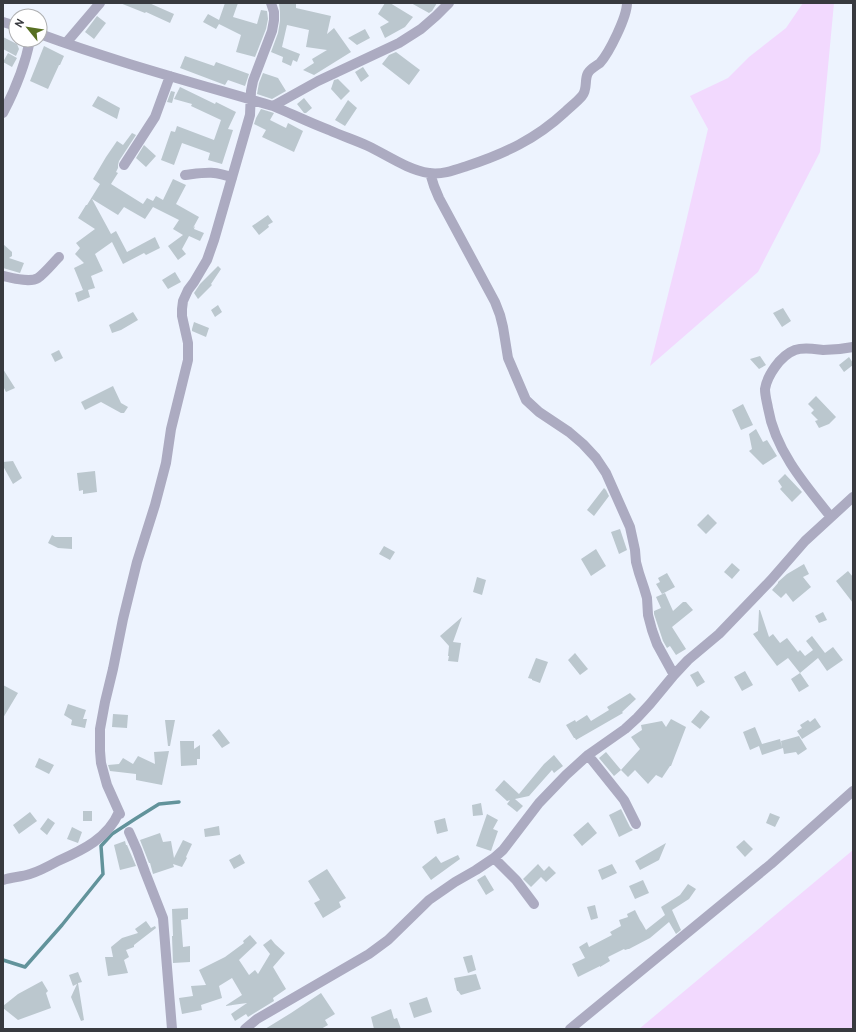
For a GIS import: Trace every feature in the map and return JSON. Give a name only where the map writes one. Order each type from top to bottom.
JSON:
[{"type":"street","points":[[66,43],[100,3]]},
{"type":"street","points":[[3,880],[30,874],[91,845],[111,826],[119,813],[107,785],[101,763],[100,729],[105,702],[123,619],[166,463],[171,429],[188,360],[188,342],[182,316],[183,301],[188,290],[207,260],[214,240],[250,115],[253,81],[272,31],[274,12],[271,3]]},
{"type":"street","points":[[273,106],[318,81],[404,40],[421,29],[449,3]]},
{"type":"street","points":[[48,37],[170,76],[273,106],[369,146],[420,171],[444,173],[481,161],[527,141],[554,122],[582,96],[585,91],[589,72],[600,63],[622,24],[627,3]]},
{"type":"street","points":[[3,113],[23,67],[28,48]]},
{"type":"street","points":[[124,165],[155,117],[170,76]]},
{"type":"street","points":[[185,175],[213,172],[232,178]]},
{"type":"street","points":[[430,173],[439,198],[495,302],[503,327],[508,358],[526,400],[539,412],[569,432],[583,444],[596,458],[606,473],[630,527],[638,568],[647,598],[648,615],[652,630],[657,644],[674,675]]},
{"type":"street","points":[[3,276],[23,280],[38,278],[59,257]]},
{"type":"street","points":[[831,517],[804,483],[793,467],[782,446],[773,427],[765,395],[765,388],[773,370],[782,358],[789,353],[804,349],[833,349],[853,346]]},
{"type":"street","points":[[245,1029],[257,1020],[369,954],[388,940],[430,900],[455,882],[494,858],[503,850],[539,803],[566,775],[588,755],[625,729],[637,718],[688,660],[719,634],[772,580],[805,541],[853,498]]},
{"type":"street","points":[[588,755],[624,800],[636,824]]},
{"type":"street","points":[[570,1029],[772,864],[853,791]]},
{"type":"street","points":[[129,832],[163,918],[172,1029]]},
{"type":"street","points":[[494,858],[516,880],[534,904]]},
{"type":"shaded area","points":[[803,3],[834,3],[820,152],[758,272],[650,366],[708,129],[690,96],[728,78],[749,57],[786,28]]},
{"type":"shaded area","points":[[853,850],[853,1029],[639,1029]]},
{"type":"building","points":[[120,3],[149,3],[174,14],[170,23],[146,12],[145,13]]},
{"type":"building","points":[[225,3],[238,3],[233,17],[257,24],[261,10],[267,11],[268,19],[266,29],[255,57],[236,52],[241,35],[219,24],[216,29],[203,22],[208,14],[219,20]]},
{"type":"building","points":[[279,3],[296,3],[296,8],[331,16],[327,34],[334,28],[351,52],[314,75],[303,70],[314,63],[312,59],[327,50],[306,47],[309,30],[287,25],[282,47],[300,54],[297,62],[293,60],[291,66],[282,62],[283,57],[271,52],[278,33],[280,21]]},
{"type":"building","points":[[385,3],[390,3],[413,17],[405,27],[385,38],[380,27],[389,22],[378,14]]},
{"type":"building","points":[[411,3],[437,3],[429,13]]},
{"type":"building","points":[[97,16],[106,23],[94,39],[85,32]]},
{"type":"building","points":[[365,29],[370,38],[357,45],[348,38]]},
{"type":"building","points":[[3,37],[8,40],[8,48],[19,49],[16,56],[3,49]]},
{"type":"building","points":[[43,48],[48,48],[64,56],[48,89],[30,81]]},
{"type":"building","points":[[396,52],[420,70],[409,85],[382,64],[389,55]]},
{"type":"building","points":[[8,53],[17,58],[12,67],[3,62]]},
{"type":"building","points":[[185,56],[214,66],[216,62],[249,74],[245,86],[228,80],[225,85],[180,68]]},
{"type":"building","points":[[363,67],[369,76],[361,82],[355,72]]},
{"type":"building","points":[[263,73],[278,78],[286,91],[272,99],[257,94]]},
{"type":"building","points":[[338,79],[350,91],[341,100],[331,89],[334,80]]},
{"type":"building","points":[[180,87],[215,104],[216,102],[236,112],[228,129],[233,130],[222,164],[208,160],[210,153],[182,143],[174,165],[161,160],[171,131],[175,132],[177,126],[214,140],[221,120],[191,106],[192,104],[174,99]]},
{"type":"building","points":[[171,91],[175,92],[172,103],[167,102]]},
{"type":"building","points":[[98,96],[120,108],[117,119],[92,106]]},
{"type":"building","points":[[304,98],[312,108],[306,113],[304,113],[297,104]]},
{"type":"building","points":[[348,100],[357,108],[345,126],[335,120]]},
{"type":"building","points":[[261,109],[274,113],[270,120],[286,128],[288,123],[303,131],[294,152],[262,137],[266,130],[254,124]]},
{"type":"building","points":[[132,133],[136,135],[119,161],[116,172],[118,173],[111,184],[143,204],[147,198],[153,201],[156,196],[163,200],[173,179],[186,185],[176,204],[199,217],[193,228],[195,226],[194,229],[204,233],[200,241],[189,236],[182,249],[186,254],[178,260],[168,246],[183,235],[173,229],[179,220],[153,207],[145,219],[124,207],[118,215],[92,199],[111,234],[116,231],[127,252],[155,237],[160,248],[146,255],[144,253],[123,264],[112,242],[95,254],[103,271],[91,276],[95,288],[88,290],[90,297],[78,302],[75,293],[83,290],[74,268],[84,263],[75,254],[80,248],[76,243],[95,229],[78,218],[100,184],[93,179],[106,157],[117,141],[123,145]]},
{"type":"building","points":[[144,145],[156,156],[146,167],[136,158]]},
{"type":"building","points":[[268,215],[273,222],[268,225],[269,227],[259,235],[252,226]]},
{"type":"building","points":[[3,244],[12,252],[12,256],[9,258],[24,263],[20,273],[3,268]]},
{"type":"building","points":[[218,266],[221,269],[211,284],[212,285],[198,299],[194,293],[200,284]]},
{"type":"building","points":[[175,272],[181,282],[168,289],[162,280]]},
{"type":"building","points":[[218,305],[222,312],[215,317],[211,310]]},
{"type":"building","points":[[783,308],[791,321],[782,327],[773,313]]},
{"type":"building","points":[[133,312],[138,320],[121,330],[112,333],[109,325]]},
{"type":"building","points":[[194,322],[209,328],[206,337],[192,331]]},
{"type":"building","points":[[59,350],[63,358],[55,362],[51,354]]},
{"type":"building","points":[[760,356],[766,365],[759,369],[750,359]]},
{"type":"building","points":[[849,357],[853,365],[844,372],[839,365]]},
{"type":"building","points":[[3,369],[15,388],[6,392],[3,386]]},
{"type":"building","points":[[113,386],[121,403],[128,407],[124,413],[121,413],[101,402],[85,410],[81,402]]},
{"type":"building","points":[[816,396],[836,417],[829,424],[819,428],[815,421],[818,420],[811,413],[814,410],[808,404]]},
{"type":"building","points":[[743,404],[753,425],[741,430],[732,410]]},
{"type":"building","points":[[756,429],[763,442],[767,440],[777,456],[763,465],[749,451],[752,449],[749,434]]},
{"type":"building","points":[[13,461],[22,478],[13,484],[3,466],[3,462]]},
{"type":"building","points":[[95,471],[97,492],[83,494],[83,490],[79,491],[77,473]]},
{"type":"building","points":[[785,474],[802,492],[792,502],[780,489],[782,487],[778,481]]},
{"type":"building","points":[[604,488],[609,496],[594,516],[587,510]]},
{"type":"building","points":[[708,514],[717,523],[706,534],[697,525]]},
{"type":"building","points":[[620,529],[627,550],[619,554],[611,532]]},
{"type":"building","points":[[52,535],[55,537],[72,537],[72,549],[58,548],[48,543]]},
{"type":"building","points":[[384,546],[395,552],[390,560],[379,554]]},
{"type":"building","points":[[596,549],[606,566],[591,576],[581,559]]},
{"type":"building","points":[[732,563],[740,570],[732,579],[724,572]]},
{"type":"building","points":[[804,564],[809,574],[803,577],[811,587],[793,602],[786,593],[781,598],[772,590],[787,574]]},
{"type":"building","points":[[848,571],[853,577],[853,603],[836,581]]},
{"type":"building","points":[[667,573],[675,587],[662,594],[656,584],[660,582],[658,578]]},
{"type":"building","points":[[477,577],[486,580],[482,595],[473,592]]},
{"type":"building","points":[[665,593],[673,611],[683,602],[686,602],[693,610],[672,627],[686,649],[676,655],[670,646],[667,648],[663,641],[654,614],[654,611],[661,608],[656,597]]},
{"type":"building","points":[[759,610],[769,637],[773,634],[780,643],[787,638],[798,652],[800,650],[805,656],[813,650],[806,641],[812,636],[825,653],[833,647],[843,660],[827,671],[818,658],[800,673],[788,658],[777,666],[753,634],[758,631]]},
{"type":"building","points":[[823,612],[827,620],[819,623],[815,616]]},
{"type":"building","points":[[462,617],[453,642],[461,643],[458,662],[448,661],[449,646],[440,636]]},
{"type":"building","points":[[575,653],[588,669],[580,675],[568,660]]},
{"type":"building","points":[[536,658],[548,662],[540,683],[528,678]]},
{"type":"building","points":[[698,671],[705,682],[697,687],[690,675]]},
{"type":"building","points":[[745,671],[753,685],[742,691],[734,677]]},
{"type":"building","points":[[800,673],[809,686],[799,692],[791,679]]},
{"type":"building","points":[[3,685],[18,693],[3,718]]},
{"type":"building","points":[[630,693],[636,699],[622,712],[623,713],[576,740],[574,738],[566,725],[575,720],[576,722],[587,715],[591,721],[609,710],[607,707]]},
{"type":"building","points":[[68,704],[86,710],[83,719],[87,719],[85,728],[71,725],[72,720],[64,715]]},
{"type":"building","points":[[701,710],[710,717],[700,729],[691,722]]},
{"type":"building","points":[[113,714],[128,715],[127,728],[112,727]]},
{"type":"building","points":[[815,718],[821,727],[802,739],[797,731],[802,728],[800,725],[808,720],[810,722]]},
{"type":"building","points":[[671,719],[686,727],[671,766],[662,778],[656,775],[648,784],[635,770],[628,777],[621,770],[640,749],[631,737],[642,730],[641,725],[662,721],[666,727]]},
{"type":"building","points":[[165,720],[175,720],[170,746],[168,746]]},
{"type":"building","points":[[755,727],[762,744],[780,739],[782,747],[781,741],[799,736],[807,749],[798,755],[796,752],[784,754],[783,748],[762,755],[759,746],[750,750],[743,732]]},
{"type":"building","points":[[219,729],[230,743],[222,748],[212,735]]},
{"type":"building","points":[[180,741],[194,741],[194,749],[200,745],[200,759],[197,759],[197,765],[181,766]]},
{"type":"building","points":[[169,751],[162,785],[136,780],[136,774],[110,771],[108,765],[119,764],[123,758],[133,764],[138,756],[155,764],[154,752]]},
{"type":"building","points":[[606,752],[621,770],[614,776],[599,758]]},
{"type":"building","points":[[554,755],[563,766],[554,773],[552,770],[529,796],[515,799],[523,806],[517,812],[507,804],[510,800],[507,801],[495,790],[504,780],[519,794],[544,764]]},
{"type":"building","points":[[39,758],[54,765],[49,774],[35,767]]},
{"type":"building","points":[[481,803],[483,815],[473,816],[472,805]]},
{"type":"building","points":[[621,809],[633,830],[619,837],[609,815]]},
{"type":"building","points":[[83,811],[92,811],[92,821],[83,821]]},
{"type":"building","points":[[30,812],[37,821],[19,834],[13,825]]},
{"type":"building","points":[[770,813],[780,817],[775,827],[766,823]]},
{"type":"building","points":[[487,814],[498,820],[493,829],[498,831],[491,851],[476,846]]},
{"type":"building","points":[[48,818],[55,823],[47,835],[40,829]]},
{"type":"building","points":[[445,818],[448,831],[437,834],[434,821]]},
{"type":"building","points":[[588,822],[597,833],[582,846],[573,835]]},
{"type":"building","points":[[219,826],[220,835],[205,837],[204,829]]},
{"type":"building","points":[[72,827],[82,832],[78,843],[67,839]]},
{"type":"building","points":[[160,833],[163,842],[171,841],[174,858],[183,840],[192,844],[182,867],[173,864],[174,867],[153,874],[140,840]]},
{"type":"building","points":[[744,840],[753,849],[745,857],[736,847]]},
{"type":"building","points":[[125,841],[136,866],[120,870],[114,845]]},
{"type":"building","points":[[666,843],[659,860],[640,870],[635,861]]},
{"type":"building","points":[[240,854],[245,863],[234,869],[229,860]]},
{"type":"building","points":[[458,855],[460,859],[431,880],[422,867],[436,856],[441,863]]},
{"type":"building","points":[[538,864],[544,871],[549,866],[556,873],[546,882],[541,877],[531,887],[523,879]]},
{"type":"building","points":[[612,864],[617,873],[602,880],[598,870]]},
{"type":"building","points":[[327,869],[346,898],[339,902],[341,907],[323,918],[314,903],[320,900],[308,881]]},
{"type":"building","points":[[485,875],[494,890],[486,895],[477,880]]},
{"type":"building","points":[[643,880],[649,893],[635,899],[629,886]]},
{"type":"building","points":[[688,884],[696,889],[689,899],[672,910],[681,930],[676,934],[669,922],[650,938],[629,949],[624,949],[608,957],[610,961],[578,977],[572,964],[585,958],[579,947],[587,942],[589,947],[612,935],[610,932],[621,926],[619,920],[628,917],[627,914],[635,910],[646,930],[665,915],[661,907],[680,895]]},
{"type":"building","points":[[595,905],[598,918],[591,920],[587,907]]},
{"type":"building","points":[[188,908],[188,919],[181,920],[183,947],[190,946],[190,962],[173,963],[172,909]]},
{"type":"building","points":[[146,921],[151,928],[155,926],[156,928],[134,945],[134,947],[126,950],[129,957],[124,960],[128,973],[108,976],[105,957],[113,957],[111,947],[122,938],[138,933],[135,929]]},
{"type":"building","points":[[250,935],[257,943],[239,960],[249,975],[255,970],[258,974],[270,954],[263,945],[271,939],[285,953],[273,967],[286,989],[273,998],[274,1001],[248,1017],[246,1014],[235,1021],[231,1014],[247,1003],[225,1006],[242,995],[232,978],[219,986],[222,998],[201,1005],[202,1010],[182,1014],[179,998],[193,996],[191,986],[206,985],[199,970],[225,957],[244,943],[243,941]]},
{"type":"building","points":[[472,955],[476,970],[468,973],[463,957]]},
{"type":"building","points":[[78,972],[82,982],[78,983],[84,1020],[81,1021],[71,997],[77,984],[73,986],[69,975]]},
{"type":"building","points":[[476,974],[481,989],[461,995],[457,991],[454,978]]},
{"type":"building","points":[[42,981],[48,991],[46,993],[51,1008],[18,1020],[3,1008],[3,1006],[18,994]]},
{"type":"building","points":[[321,993],[335,1014],[325,1020],[328,1025],[321,1029],[265,1029],[291,1013]]},
{"type":"building","points":[[427,997],[432,1012],[414,1018],[409,1003]]},
{"type":"building","points":[[391,1009],[394,1019],[397,1018],[401,1029],[374,1029],[371,1017]]},
{"type":"waterway","points":[[3,960],[25,967],[62,925],[103,874],[101,846],[112,834],[159,804],[179,802]]}]
